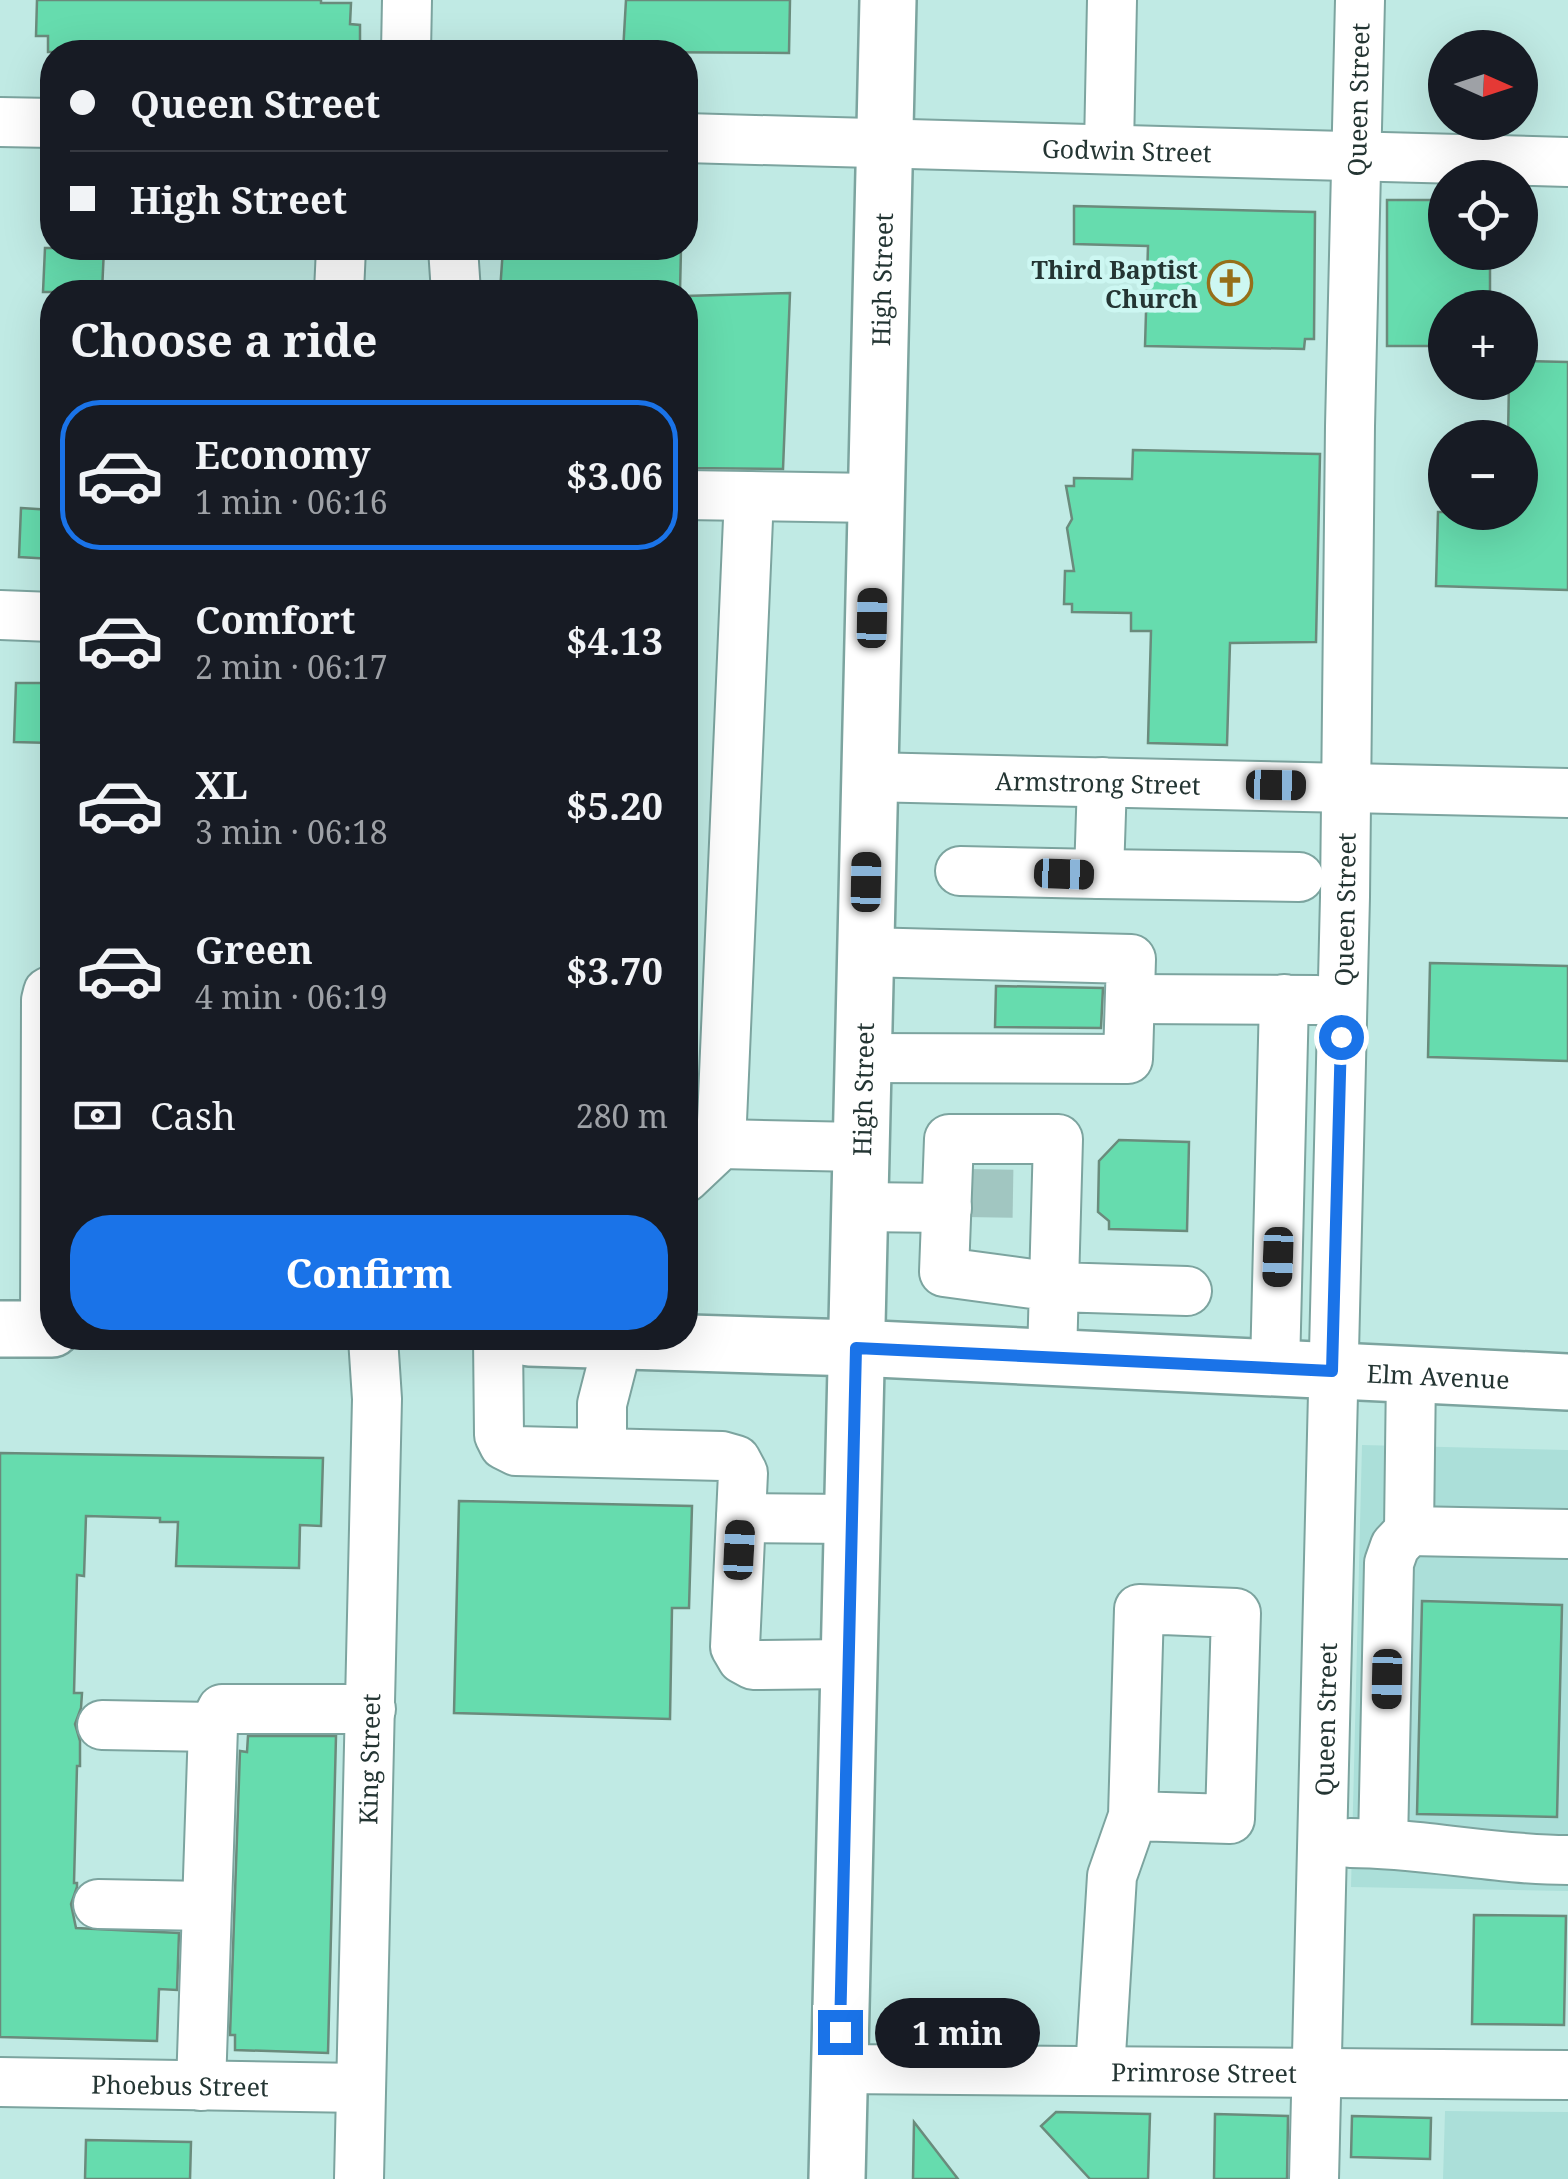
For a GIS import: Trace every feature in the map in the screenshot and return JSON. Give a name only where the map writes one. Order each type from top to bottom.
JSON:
[{"type":"main road","name":"High Street","points":[[837,2179],[888,0]]},
{"type":"main road","name":"Elm Avenue","points":[[698,1342],[1411,1374],[1567,1370]]},
{"type":"street","points":[[406,40],[407,0]]},
{"type":"street","points":[[1109,147],[1112,0]]},
{"type":"street","name":"Queen Street","points":[[1314,2179],[1345,897],[1360,0]]},
{"type":"street","points":[[0,122],[40,123]]},
{"type":"street","name":"Godwin Street","points":[[698,138],[1568,162]]},
{"type":"street","points":[[698,495],[876,498]]},
{"type":"street","points":[[698,1166],[721,1144],[750,496]]},
{"type":"street","points":[[0,615],[40,617]]},
{"type":"street","name":"Armstrong Street","points":[[868,777],[1568,793]]},
{"type":"street","points":[[1099,874],[1102,782]]},
{"type":"street","points":[[960,871],[1299,877]]},
{"type":"street","points":[[862,1058],[1128,1058],[1131,959],[864,952]]},
{"type":"street","points":[[1130,998],[1342,1000]]},
{"type":"street","points":[[1275,1368],[1284,1000]]},
{"type":"street","points":[[1052,1357],[1055,1287],[1042,1194],[1058,1139],[949,1138],[953,1198],[944,1272],[1055,1287],[1187,1291]]},
{"type":"street","points":[[721,1144],[860,1147]]},
{"type":"street","points":[[858,1207],[953,1198]]},
{"type":"street","points":[[32,1329],[40,1249]]},
{"type":"street","name":"King Street","points":[[358,2179],[372,1709],[377,1399],[374,1350]]},
{"type":"street","points":[[498,1350],[499,1435],[504,1446],[516,1451],[722,1456],[736,1460],[742,1473],[734,1647],[742,1659],[753,1665],[848,1664]]},
{"type":"street","points":[[602,1453],[602,1404],[615,1350]]},
{"type":"street","points":[[1383,1843],[1390,1564],[1395,1546],[1409,1531],[1411,1374]]},
{"type":"street","points":[[741,1518],[851,1519]]},
{"type":"street","points":[[1409,1531],[1568,1534]]},
{"type":"street","points":[[1100,2071],[1112,1876],[1134,1816],[1139,1609],[1236,1613],[1230,1819],[1134,1816]]},
{"type":"street","points":[[201,2086],[213,1727],[222,1709],[372,1709]]},
{"type":"street","points":[[102,1725],[213,1727]]},
{"type":"street","points":[[1322,1843],[1383,1843],[1486,1856],[1568,1860]]},
{"type":"street","points":[[98,1904],[207,1906]]},
{"type":"street","name":"Primrose Street","points":[[839,2070],[1568,2075]]},
{"type":"street","name":"Phoebus Street","points":[[0,2082],[361,2088]]},
{"type":"shaded area","points":[[1362,1445],[1568,1450],[1568,1891],[1351,1887]]},
{"type":"shaded area","points":[[1445,2111],[1568,2112],[1568,2179],[1443,2179]]},
{"type":"building","points":[[37,0],[321,0],[351,3],[350,24],[360,25],[360,40],[48,40],[48,36],[36,36]]},
{"type":"building","points":[[626,0],[790,0],[789,53],[698,52],[698,40],[624,40]]},
{"type":"building","points":[[1387,200],[1428,200],[1428,270],[1490,270],[1490,290],[1428,290],[1428,346],[1387,346]]},
{"type":"building","name":"Third Baptist Church","points":[[1074,206],[1315,212],[1314,339],[1305,339],[1304,349],[1145,346],[1148,246],[1074,244]]},
{"type":"building","points":[[44,260],[103,260],[103,280],[44,280]]},
{"type":"building","points":[[502,260],[681,260],[680,280],[501,280]]},
{"type":"building","points":[[790,293],[783,469],[698,468],[698,296]]},
{"type":"building","points":[[1538,361],[1568,362],[1568,590],[1436,586],[1438,530],[1538,530],[1538,420],[1508,420],[1509,400],[1538,400]]},
{"type":"building","points":[[1133,450],[1320,454],[1316,642],[1230,643],[1227,745],[1148,743],[1151,631],[1131,631],[1131,613],[1072,612],[1072,604],[1064,604],[1065,571],[1074,571],[1066,486],[1074,486],[1074,478],[1132,479]]},
{"type":"building","points":[[21,508],[40,509],[40,558],[19,557]]},
{"type":"building","points":[[16,683],[40,683],[40,743],[14,742]]},
{"type":"building","points":[[1430,963],[1568,966],[1568,1061],[1428,1057]]},
{"type":"building","points":[[996,986],[1103,988],[1101,1028],[995,1027]]},
{"type":"building","points":[[1119,1140],[1189,1142],[1187,1231],[1109,1229],[1109,1221],[1098,1212],[1099,1161]]},
{"type":"building","points":[[0,1453],[323,1458],[321,1526],[300,1525],[299,1568],[176,1566],[178,1522],[86,1516],[84,1576],[77,1575],[74,1693],[82,1693],[75,1724],[80,1766],[74,1883],[77,1887],[71,1904],[76,1928],[179,1933],[177,1990],[159,1989],[157,2041],[0,2037]]},
{"type":"building","points":[[459,1501],[692,1506],[689,1608],[672,1608],[670,1719],[454,1713]]},
{"type":"building","points":[[1422,1601],[1562,1605],[1557,1817],[1417,1814]]},
{"type":"building","points":[[248,1736],[336,1736],[328,2053],[235,2050],[235,2035],[230,2035],[240,1751],[247,1752]]},
{"type":"building","points":[[1474,1915],[1566,1916],[1564,2025],[1472,2024]]},
{"type":"building","points":[[1056,2112],[1150,2114],[1148,2179],[1090,2179],[1041,2126]]},
{"type":"building","points":[[1215,2114],[1288,2116],[1287,2179],[1214,2179]]},
{"type":"building","points":[[1352,2116],[1431,2118],[1430,2159],[1351,2157]]},
{"type":"building","points":[[914,2122],[958,2179],[913,2179]]},
{"type":"building","points":[[86,2140],[191,2142],[190,2179],[85,2179]]},
{"type":"tunnel","points":[[965,1193],[1026,1194]]},
{"type":"place","name":"Third Baptist Church","points":[[1230,283]]},
{"type":"route","points":[[840,2032],[856,1348],[1332,1371],[1341,1037]]}]
